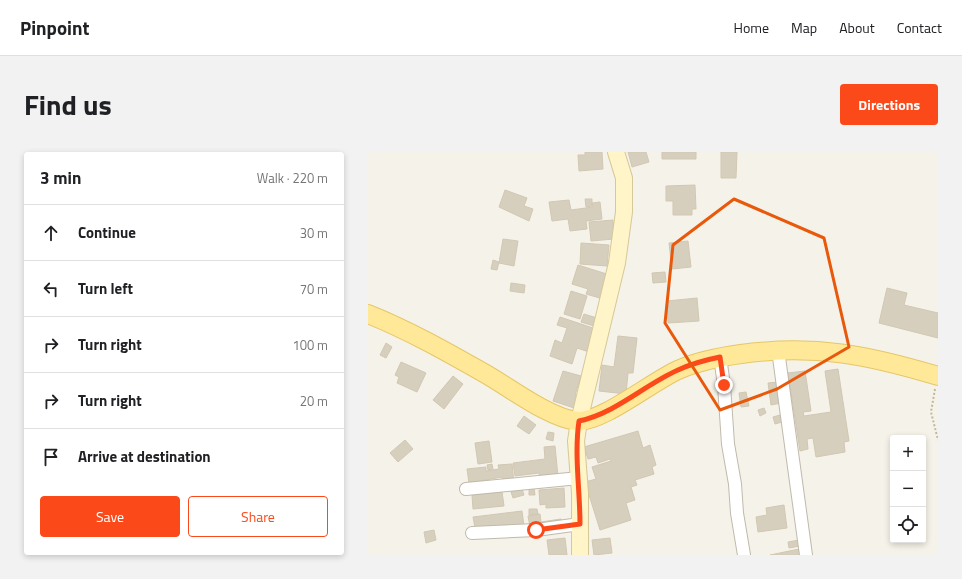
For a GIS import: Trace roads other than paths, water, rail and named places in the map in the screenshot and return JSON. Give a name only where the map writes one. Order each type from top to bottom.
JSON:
[{"type":"main road","points":[[368,314],[483,372],[552,413],[579,421],[594,418],[678,370],[696,362],[720,357],[778,350],[834,351],[885,361],[937,376]]},
{"type":"street","points":[[580,555],[579,478],[576,441],[579,421],[616,263],[624,212],[624,178],[616,152]]},
{"type":"street","points":[[778,350],[806,555]]},
{"type":"street","points":[[720,357],[724,385],[728,444],[735,484],[737,513],[744,555]]},
{"type":"street","points":[[466,489],[579,478]]},
{"type":"street","points":[[472,533],[536,530],[580,524]]}]
